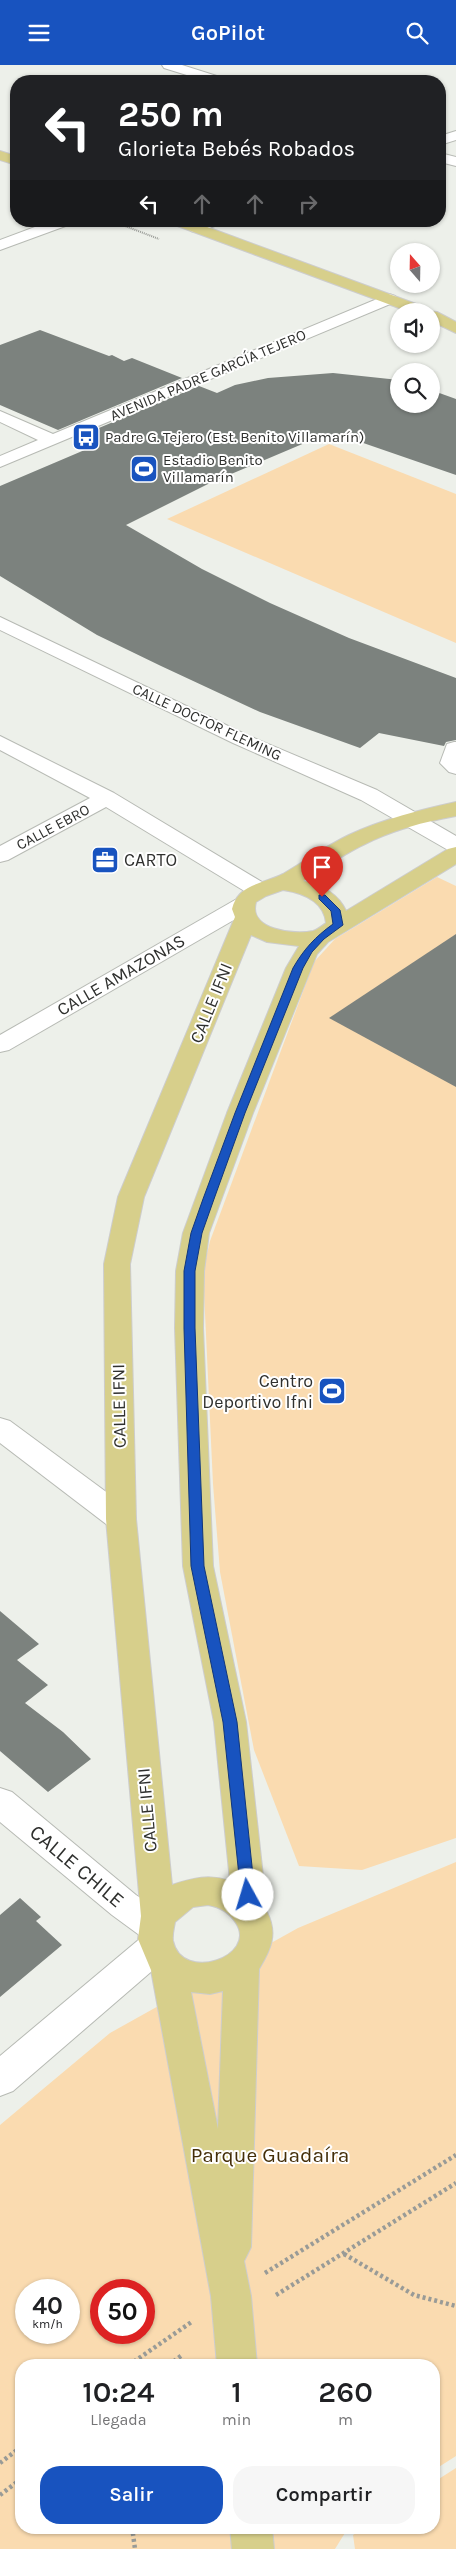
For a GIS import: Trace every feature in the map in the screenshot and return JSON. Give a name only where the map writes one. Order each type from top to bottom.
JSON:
[{"type":"main road","points":[[196,228],[400,303]]},
{"type":"main road","points":[[440,317],[456,321]]},
{"type":"main road","points":[[440,319],[456,327]]},
{"type":"main road","points":[[329,931],[293,940],[275,938],[259,932],[249,904],[346,845],[382,829],[456,809]]},
{"type":"main road","points":[[250,1912],[230,1722],[198,1566],[189,1328],[190,1271],[196,1233],[240,1113],[298,968],[308,951],[329,931],[456,855]]},
{"type":"main road","points":[[281,883],[306,889],[328,900],[336,910],[329,931]]},
{"type":"main road","name":"CALLE IFNI","points":[[231,2296],[159,1939],[121,1519],[117,1264],[131,1197],[249,904]]},
{"type":"main road","points":[[209,1890],[226,1894],[242,1903],[250,1912],[256,1925],[256,1939],[252,1953],[242,1965],[229,1974],[214,1978],[197,1978],[181,1974],[159,1939],[174,1900],[196,1891],[209,1890]]},
{"type":"main road","points":[[236,2359],[231,2296],[242,1965]]},
{"type":"main road","points":[[252,2534],[253,2549]]},
{"type":"street","points":[[177,66],[202,75]]},
{"type":"street","points":[[0,245],[50,227]]},
{"type":"street","name":"AVENIDA PADRE GARCÍA TEJERO","points":[[0,462],[389,299]]},
{"type":"street","points":[[0,416],[53,440]]},
{"type":"street","name":"CALLE DOCTOR FLEMING","points":[[0,623],[240,739],[369,795],[456,845]]},
{"type":"street","points":[[0,742],[106,798],[249,904]]},
{"type":"street","name":"CALLE EBRO","points":[[0,855],[106,798]]},
{"type":"street","name":"CALLE AMAZONAS","points":[[0,1045],[249,904]]},
{"type":"street","points":[[0,1428],[121,1519]]},
{"type":"street","name":"CALLE CHILE","points":[[0,1802],[124,1905],[159,1939]]},
{"type":"street","points":[[0,2079],[159,1939]]},
{"type":"path","points":[[273,2267],[456,2155]]},
{"type":"path","points":[[276,2295],[456,2183]]},
{"type":"path","points":[[344,2254],[414,2295],[456,2306]]},
{"type":"path","points":[[137,2359],[179,2330]]},
{"type":"path","points":[[177,2359],[182,2355]]},
{"type":"path","points":[[0,2463],[15,2452]]},
{"type":"path","points":[[0,2495],[15,2484]]},
{"type":"path","points":[[133,2534],[135,2549]]},
{"type":"green space","name":"Estadio Benito Villamarín","points":[[329,444],[456,494],[456,643],[167,519]]},
{"type":"green space","name":"Centro Deportivo Ifni","points":[[437,877],[456,886],[456,1838],[362,1870],[299,1866],[254,1750],[220,1572],[213,1484],[203,1271],[210,1241],[314,962],[335,939]]},
{"type":"green space","name":"Parque Guadaíra","points":[[456,1862],[456,2456],[440,2466],[440,2359],[15,2359],[15,2534],[344,2534],[335,2549],[0,2549],[0,2125],[110,2033],[298,1928]]},
{"type":"green space","points":[[456,2468],[456,2549],[355,2549],[353,2535],[355,2534],[440,2534],[440,2478]]},
{"type":"building","points":[[40,330],[124,361],[132,358],[182,378],[58,430],[0,405],[0,345]]},
{"type":"building","points":[[333,373],[390,379],[390,413],[440,413],[440,393],[456,399],[456,475],[343,436],[326,434],[210,483],[126,525],[202,569],[270,603],[349,638],[456,678],[456,740],[446,742],[444,746],[379,733],[360,748],[260,712],[97,635],[0,576],[0,486],[94,446],[75,438],[199,386],[217,393],[235,385],[268,378]]},
{"type":"building","points":[[456,934],[456,1087],[329,1018]]},
{"type":"building","points":[[0,1611],[39,1644],[17,1660],[48,1685],[25,1703],[63,1732],[91,1759],[48,1792],[0,1751]]},
{"type":"building","points":[[20,1898],[41,1917],[36,1921],[62,1945],[0,1997],[0,1915]]},
{"type":"place","name":"Padre G. Tejero (Est. Benito Villamarín)","points":[[86,437]]},
{"type":"place","name":"Estadio Benito Villamarín","points":[[144,469]]},
{"type":"place","name":"CARTO","points":[[105,860]]},
{"type":"place","name":"Centro Deportivo Ifni","points":[[332,1391]]},
{"type":"route","points":[[248,1895],[230,1722],[198,1566],[189,1328],[190,1271],[196,1233],[240,1113],[298,968],[308,951],[320,937],[338,925],[339,920],[336,910],[328,900],[322,897]]}]
